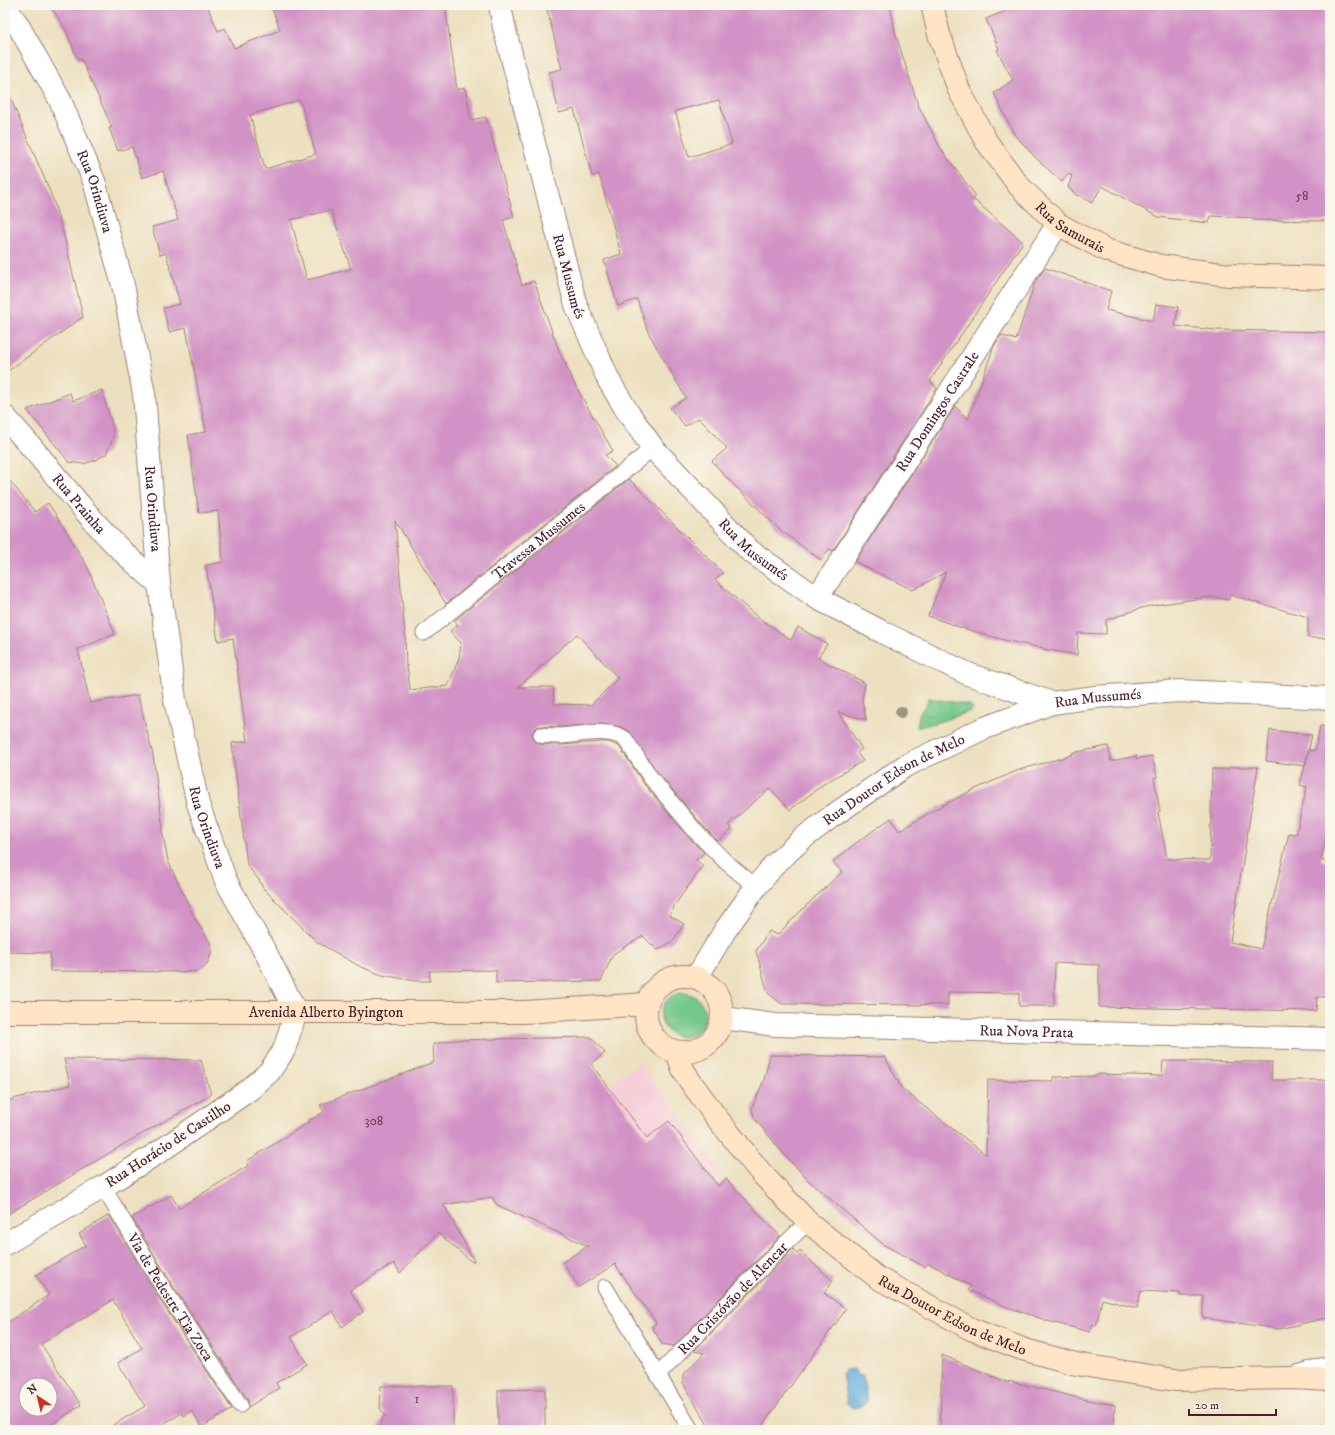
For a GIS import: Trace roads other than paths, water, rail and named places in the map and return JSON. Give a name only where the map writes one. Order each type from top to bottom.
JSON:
[{"type":"street","name":"Rua Mussumés","points":[[500,5],[506,35],[576,305],[609,381],[627,411],[653,448],[750,551],[817,598],[886,634],[968,674],[1052,703],[1095,697],[1179,690],[1330,698]]},
{"type":"street","name":"Rua Samurais","points":[[932,5],[939,34],[959,90],[986,141],[1019,186],[1058,224],[1106,250],[1161,266],[1230,275],[1330,278]]},
{"type":"street","name":"Rua Orindiuva","points":[[5,7],[18,25],[60,100],[94,181],[123,285],[144,394],[159,584],[175,700],[198,804],[226,881],[267,955],[296,1012]]},
{"type":"street","name":"Rua Domingos Castrale","points":[[817,598],[1058,224]]},
{"type":"street","name":"Rua Prainha","points":[[5,417],[112,542],[159,584]]},
{"type":"street","name":"Rua Doutor Edson de Melo","points":[[697,977],[724,932],[756,887],[774,865],[802,839],[831,817],[906,766],[982,729],[1052,703]]},
{"type":"street","points":[[684,975],[697,977],[708,984],[717,993],[722,1005],[723,1018],[719,1030],[712,1040],[702,1048],[690,1052],[677,1052],[666,1048],[655,1040],[648,1030],[646,1017],[647,1004],[652,992],[660,983],[671,977],[684,975]]},
{"type":"street","name":"Avenida Alberto Byington","points":[[5,1012],[524,1012],[647,1004]]},
{"type":"street","name":"Rua Horácio de Castilho","points":[[5,1244],[160,1152],[249,1090],[270,1072],[284,1050],[296,1012]]},
{"type":"street","name":"Rua Nova Prata","points":[[723,1018],[775,1025],[1330,1039]]},
{"type":"street","name":"Rua Doutor Edson de Melo","points":[[677,1052],[683,1069],[690,1082],[716,1117],[762,1174],[808,1222],[878,1278],[972,1329],[1022,1349],[1076,1364],[1175,1380],[1293,1378],[1330,1380]]},
{"type":"street","points":[[1293,1378],[1330,1367]]},
{"type":"lane","name":"Travessa Mussumes","points":[[424,633],[653,448]]},
{"type":"lane","points":[[541,735],[559,736],[598,733],[615,734],[625,739],[651,778],[698,833],[726,862],[756,887]]},
{"type":"lane","name":"Via de Pedestre Tia Zoca","points":[[103,1187],[164,1289],[240,1405]]},
{"type":"lane","name":"Rua Cristóvão de Alencar","points":[[658,1375],[808,1222]]},
{"type":"lane","points":[[605,1287],[691,1430]]},
{"type":"water","points":[[854,1369],[858,1376],[863,1376],[867,1402],[862,1406],[852,1408],[847,1403],[842,1373],[845,1370]]}]
